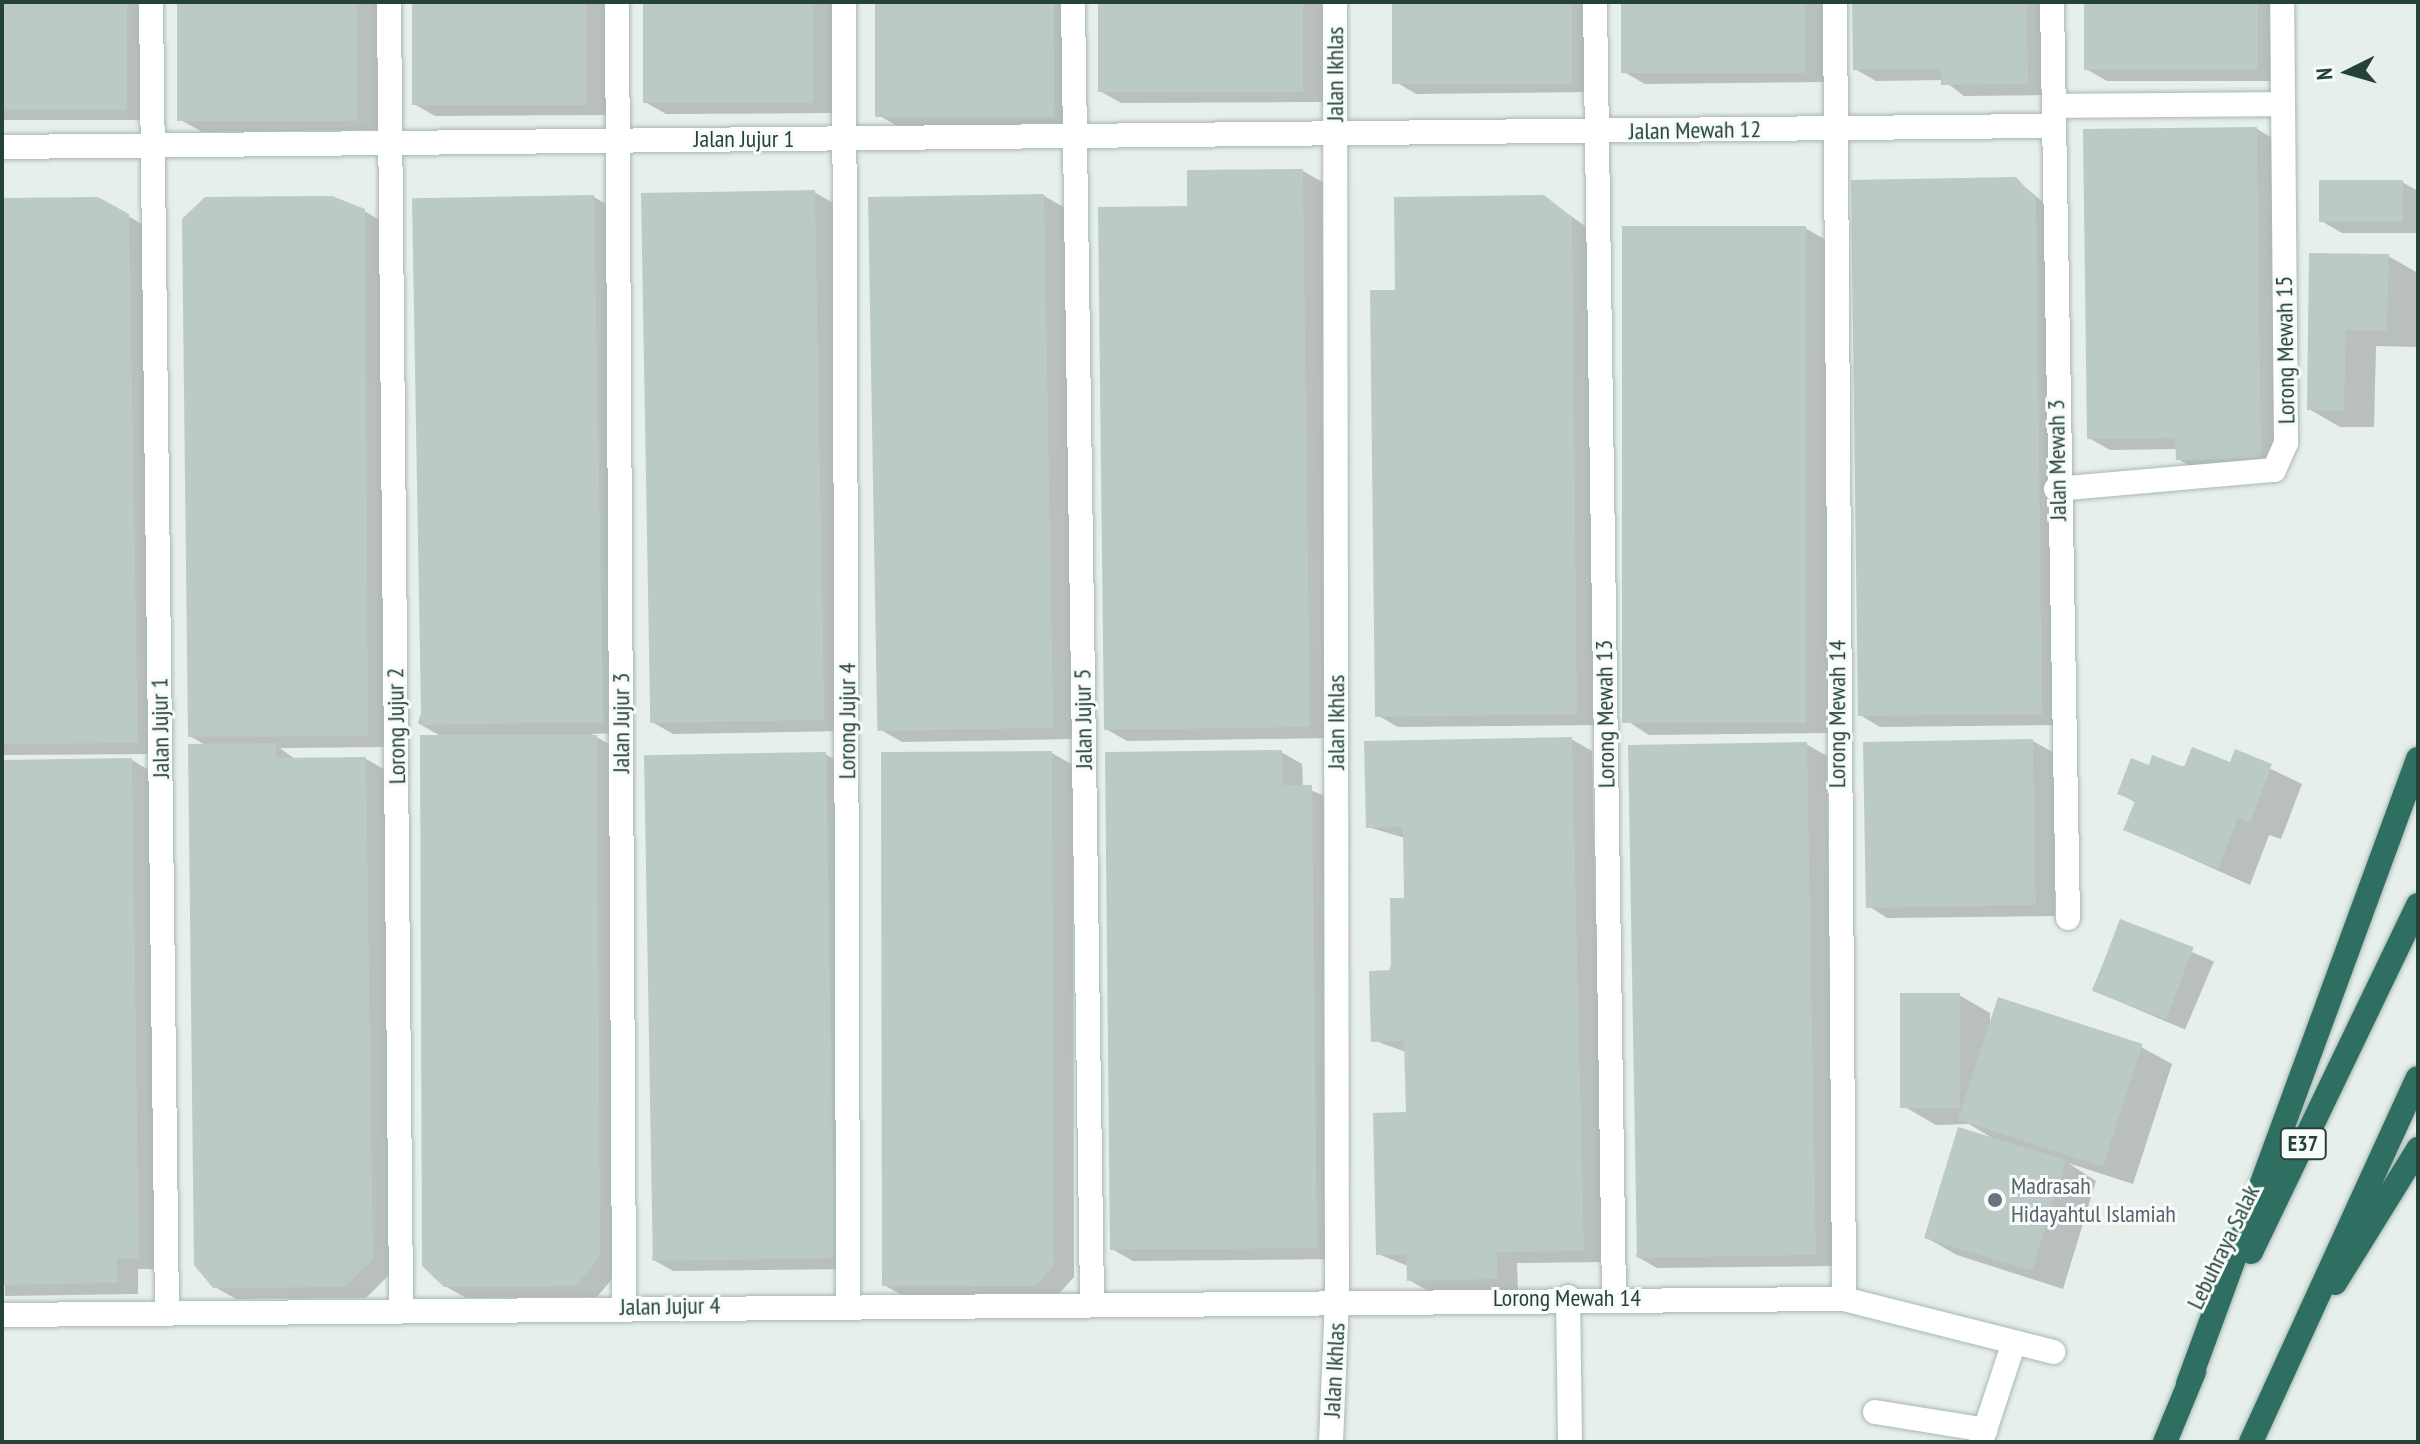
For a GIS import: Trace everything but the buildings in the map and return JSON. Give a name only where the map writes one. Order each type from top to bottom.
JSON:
[{"type":"highway","points":[[2188,1384],[2418,759]]},
{"type":"highway","name":"Lebuhraya Salak","points":[[2165,1442],[2188,1384],[2418,905]]},
{"type":"highway","points":[[2251,1442],[2271,1387],[2418,1078]]},
{"type":"highway","points":[[2271,1387],[2418,1149]]},
{"type":"street","points":[[151,2],[153,146]]},
{"type":"street","name":"Lorong Jujur 2","points":[[389,2],[401,1308]]},
{"type":"street","name":"Jalan Jujur 3","points":[[617,2],[624,1306]]},
{"type":"street","name":"Lorong Jujur 4","points":[[844,2],[848,1304]]},
{"type":"street","name":"Jalan Jujur 5","points":[[1073,2],[1092,1302]]},
{"type":"street","name":"Jalan Ikhlas","points":[[1331,1442],[1337,1300],[1335,2]]},
{"type":"street","name":"Lorong Mewah 13","points":[[1595,2],[1614,1298]]},
{"type":"street","name":"Lorong Mewah 14","points":[[1835,2],[1836,991],[1844,1299]]},
{"type":"street","name":"Jalan Mewah 3","points":[[2052,2],[2056,489],[2068,918]]},
{"type":"street","points":[[2282,2],[2283,104]]},
{"type":"street","name":"Jalan Mewah 12","points":[[1335,133],[1837,128],[2283,104]]},
{"type":"street","name":"Lorong Mewah 15","points":[[2056,489],[2274,470],[2286,443],[2283,104]]},
{"type":"street","name":"Jalan Jujur 1","points":[[2,147],[1335,133]]},
{"type":"street","name":"Jalan Jujur 1","points":[[153,146],[167,1310]]},
{"type":"street","points":[[1568,1297],[1570,1442]]},
{"type":"street","name":"Lorong Mewah 14","points":[[1337,1300],[1568,1297],[1844,1299],[2053,1352]]},
{"type":"street","name":"Jalan Jujur 4","points":[[2,1315],[167,1310],[1337,1300]]},
{"type":"street","points":[[1875,1412],[1984,1436],[2014,1342]]},
{"type":"place","name":"Madrasah Hidayahtul Islamiah","points":[[1995,1200]]}]
